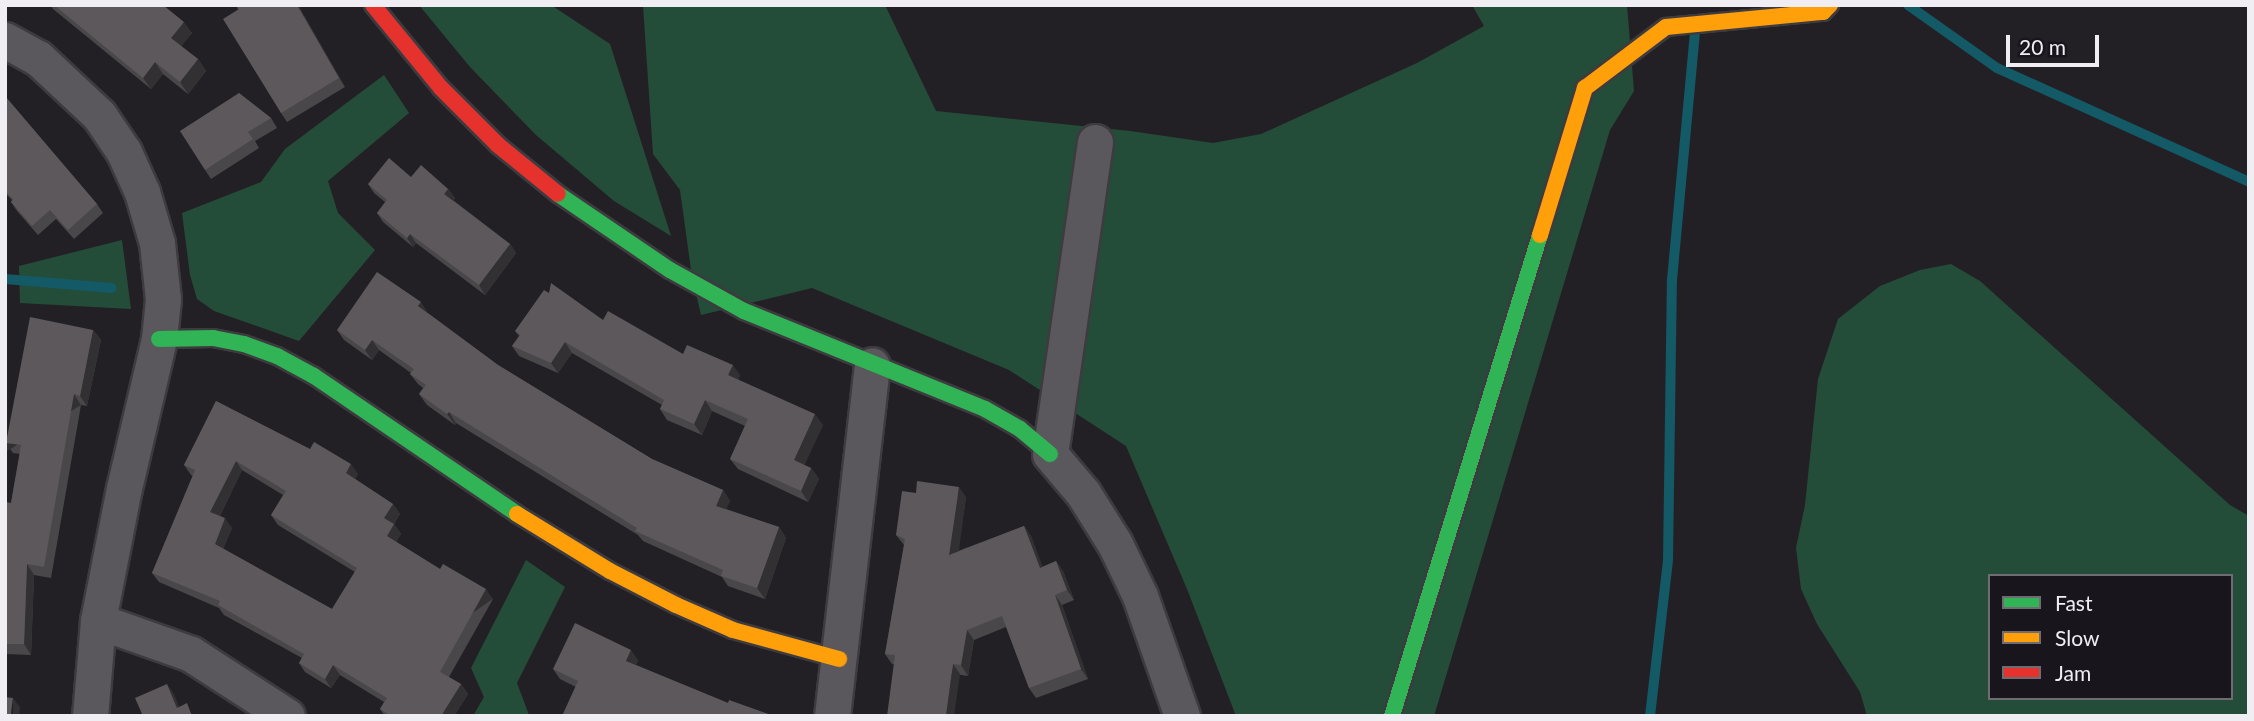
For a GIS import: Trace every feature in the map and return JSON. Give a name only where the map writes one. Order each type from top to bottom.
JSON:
[{"type":"street","points":[[373,5],[441,88],[498,145],[557,194],[670,270],[744,311],[872,366],[985,409],[1020,429],[1050,454],[1083,494],[1115,544],[1140,596],[1182,716]]},
{"type":"street","points":[[1392,716],[1586,88],[1666,27],[1824,12],[1830,5]]},
{"type":"street","points":[[5,40],[38,58],[99,115],[124,152],[142,192],[157,243],[163,299],[159,339],[98,621],[90,716]]},
{"type":"street","points":[[1050,454],[1095,142]]},
{"type":"street","points":[[159,339],[213,338],[244,344],[277,356],[314,376],[514,512],[610,571],[676,605],[733,630],[839,659]]},
{"type":"street","points":[[832,716],[872,366]]},
{"type":"street","points":[[98,621],[191,654],[287,716]]},
{"type":"green space","points":[[419,5],[551,5],[610,44],[671,236],[614,201],[536,135],[470,67]]},
{"type":"green space","points":[[643,5],[885,5],[936,111],[1130,131],[1213,143],[1261,134],[1417,63],[1484,26],[1472,5],[1627,5],[1634,91],[1610,130],[1434,716],[1236,716],[1187,589],[1126,446],[1009,370],[812,288],[701,315],[692,277],[680,190],[653,154]]},
{"type":"green space","points":[[384,75],[409,113],[328,181],[338,213],[375,250],[299,341],[214,311],[197,299],[190,275],[182,213],[261,182],[285,149]]},
{"type":"green space","points":[[122,240],[131,309],[20,303],[19,266]]},
{"type":"green space","points":[[1951,264],[1980,281],[2230,505],[2249,516],[2249,716],[1867,716],[1860,692],[1817,624],[1801,589],[1796,548],[1805,505],[1818,379],[1838,319],[1880,286],[1920,270]]},
{"type":"green space","points":[[526,560],[565,587],[517,683],[529,715],[473,716],[484,697],[471,668]]},
{"type":"building","points":[[54,5],[163,5],[184,22],[171,38],[198,59],[180,82],[155,62],[143,78]]},
{"type":"building","points":[[236,5],[297,5],[339,78],[281,113],[223,19],[239,9]]},
{"type":"building","points":[[239,93],[271,118],[248,132],[253,139],[205,170],[180,131]]},
{"type":"building","points":[[5,96],[97,204],[68,230],[50,210],[32,226],[5,191]]},
{"type":"building","points":[[389,158],[411,177],[421,165],[448,189],[444,194],[510,244],[479,285],[410,234],[407,238],[377,213],[387,200],[368,184]]},
{"type":"building","points":[[377,272],[421,302],[418,306],[498,365],[652,459],[723,490],[716,506],[779,527],[757,588],[721,576],[723,570],[635,531],[637,528],[449,412],[447,414],[419,394],[426,385],[410,374],[414,369],[372,340],[365,350],[337,330]]},
{"type":"building","points":[[551,283],[603,320],[608,311],[683,354],[687,345],[733,365],[728,375],[815,414],[794,460],[811,468],[801,491],[730,459],[748,419],[705,400],[694,424],[660,409],[664,400],[565,342],[551,363],[512,346],[520,335],[515,331],[544,290],[549,293]]},
{"type":"building","points":[[30,317],[93,330],[80,396],[74,394],[44,567],[27,564],[24,644],[5,644],[5,502],[11,503],[21,445],[6,443]]},
{"type":"building","points":[[216,401],[310,449],[314,442],[351,464],[346,473],[393,504],[384,518],[394,524],[387,536],[440,569],[443,564],[486,589],[440,672],[461,684],[441,716],[391,716],[380,709],[387,698],[333,665],[325,679],[299,663],[304,654],[218,605],[220,601],[152,573],[195,470],[184,465]],"holes":[[[236,461],[286,491],[271,515],[357,568],[332,609],[215,544],[225,518],[210,512]]]},
{"type":"building","points":[[917,481],[959,487],[949,555],[1024,526],[1040,568],[1056,561],[1067,590],[1055,595],[1081,669],[1029,688],[1002,616],[967,630],[961,665],[953,664],[946,716],[887,716],[895,655],[885,654],[905,539],[896,535],[902,491],[916,493]]},
{"type":"building","points":[[575,623],[631,650],[626,661],[728,703],[729,700],[774,716],[562,716],[578,681],[553,669]]},
{"type":"building","points":[[167,684],[177,708],[187,703],[192,716],[143,716],[135,698]]},
{"type":"building","points":[[5,697],[13,698],[11,716],[5,716]]},
{"type":"waterway","points":[[1908,5],[1997,68],[2249,182]]},
{"type":"waterway","points":[[1650,716],[1668,560],[1672,280],[1695,32]]},
{"type":"waterway","points":[[5,279],[112,288]]},
{"type":"traffic: fast","points":[[558,194],[670,270],[744,311],[985,409],[1020,429],[1050,454]]},
{"type":"traffic: fast","points":[[1392,716],[1540,235]]},
{"type":"traffic: fast","points":[[159,339],[213,338],[244,344],[277,356],[314,376],[517,514]]},
{"type":"traffic: slow","points":[[1540,235],[1585,88],[1666,27],[1823,12],[1830,5]]},
{"type":"traffic: slow","points":[[517,514],[610,571],[676,605],[733,630],[839,659]]},
{"type":"traffic: jam","points":[[373,5],[441,88],[498,145],[558,194]]}]
